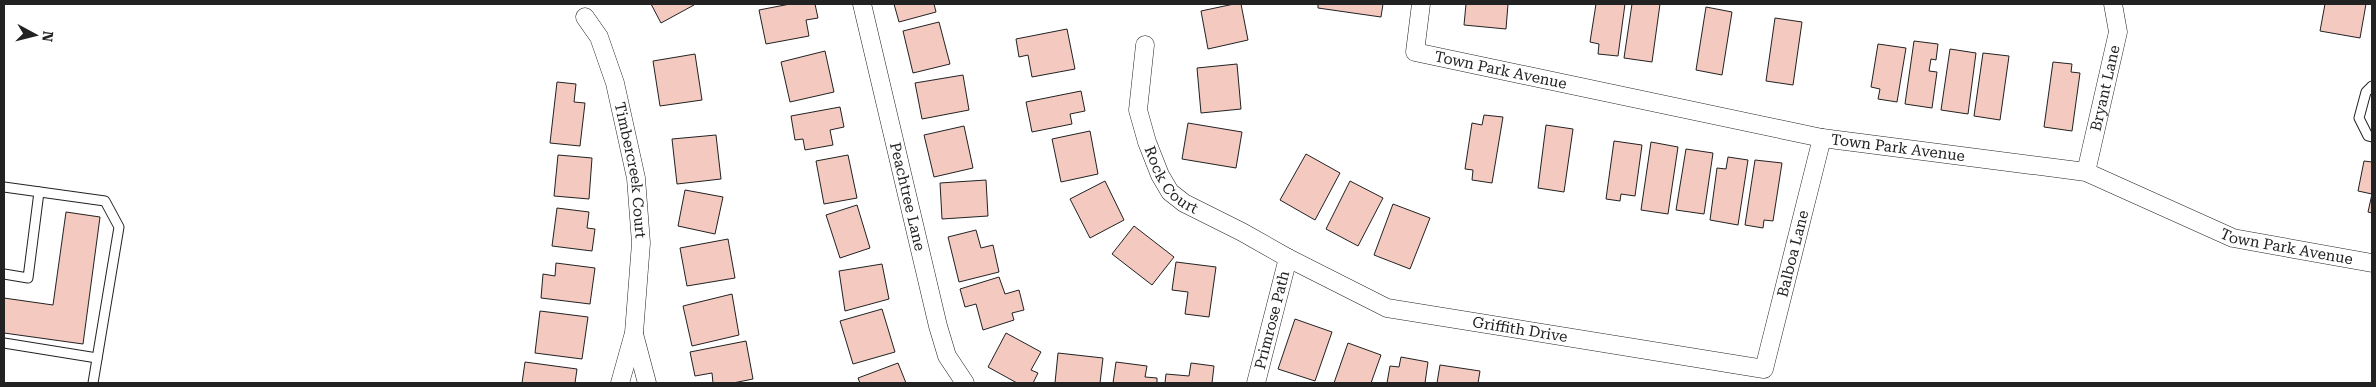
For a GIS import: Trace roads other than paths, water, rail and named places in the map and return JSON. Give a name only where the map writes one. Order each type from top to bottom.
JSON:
[{"type":"street","name":"Peachtree Lane","points":[[862,4],[938,326],[947,356],[964,383]]},
{"type":"street","name":"Town Park Avenue","points":[[1421,4],[1415,52],[1822,138],[2086,172],[2233,238],[2372,262]]},
{"type":"street","name":"Bryant Lane","points":[[2086,172],[2118,32],[2113,4]]},
{"type":"street","name":"Timbercreek Court","points":[[586,17],[599,36],[615,83],[636,178],[641,243],[634,333],[620,383]]},
{"type":"street","name":"Rock Court","points":[[1145,45],[1138,110],[1147,142],[1160,175],[1170,192],[1184,204],[1242,232],[1288,258]]},
{"type":"street","name":"Balboa Lane","points":[[1764,369],[1822,138]]},
{"type":"street","name":"Griffith Drive","points":[[1288,258],[1387,308],[1764,369]]},
{"type":"street","name":"Primrose Path","points":[[1256,383],[1288,258]]},
{"type":"street","name":"Timbercreek Court","points":[[634,333],[647,383]]},
{"type":"lane","points":[[2372,86],[2366,92],[2359,118],[2368,136],[2372,137]]},
{"type":"lane","points":[[4,187],[105,201],[119,227],[93,383]]},
{"type":"lane","points":[[4,274],[28,278],[40,192]]},
{"type":"lane","points":[[4,343],[97,358]]}]
